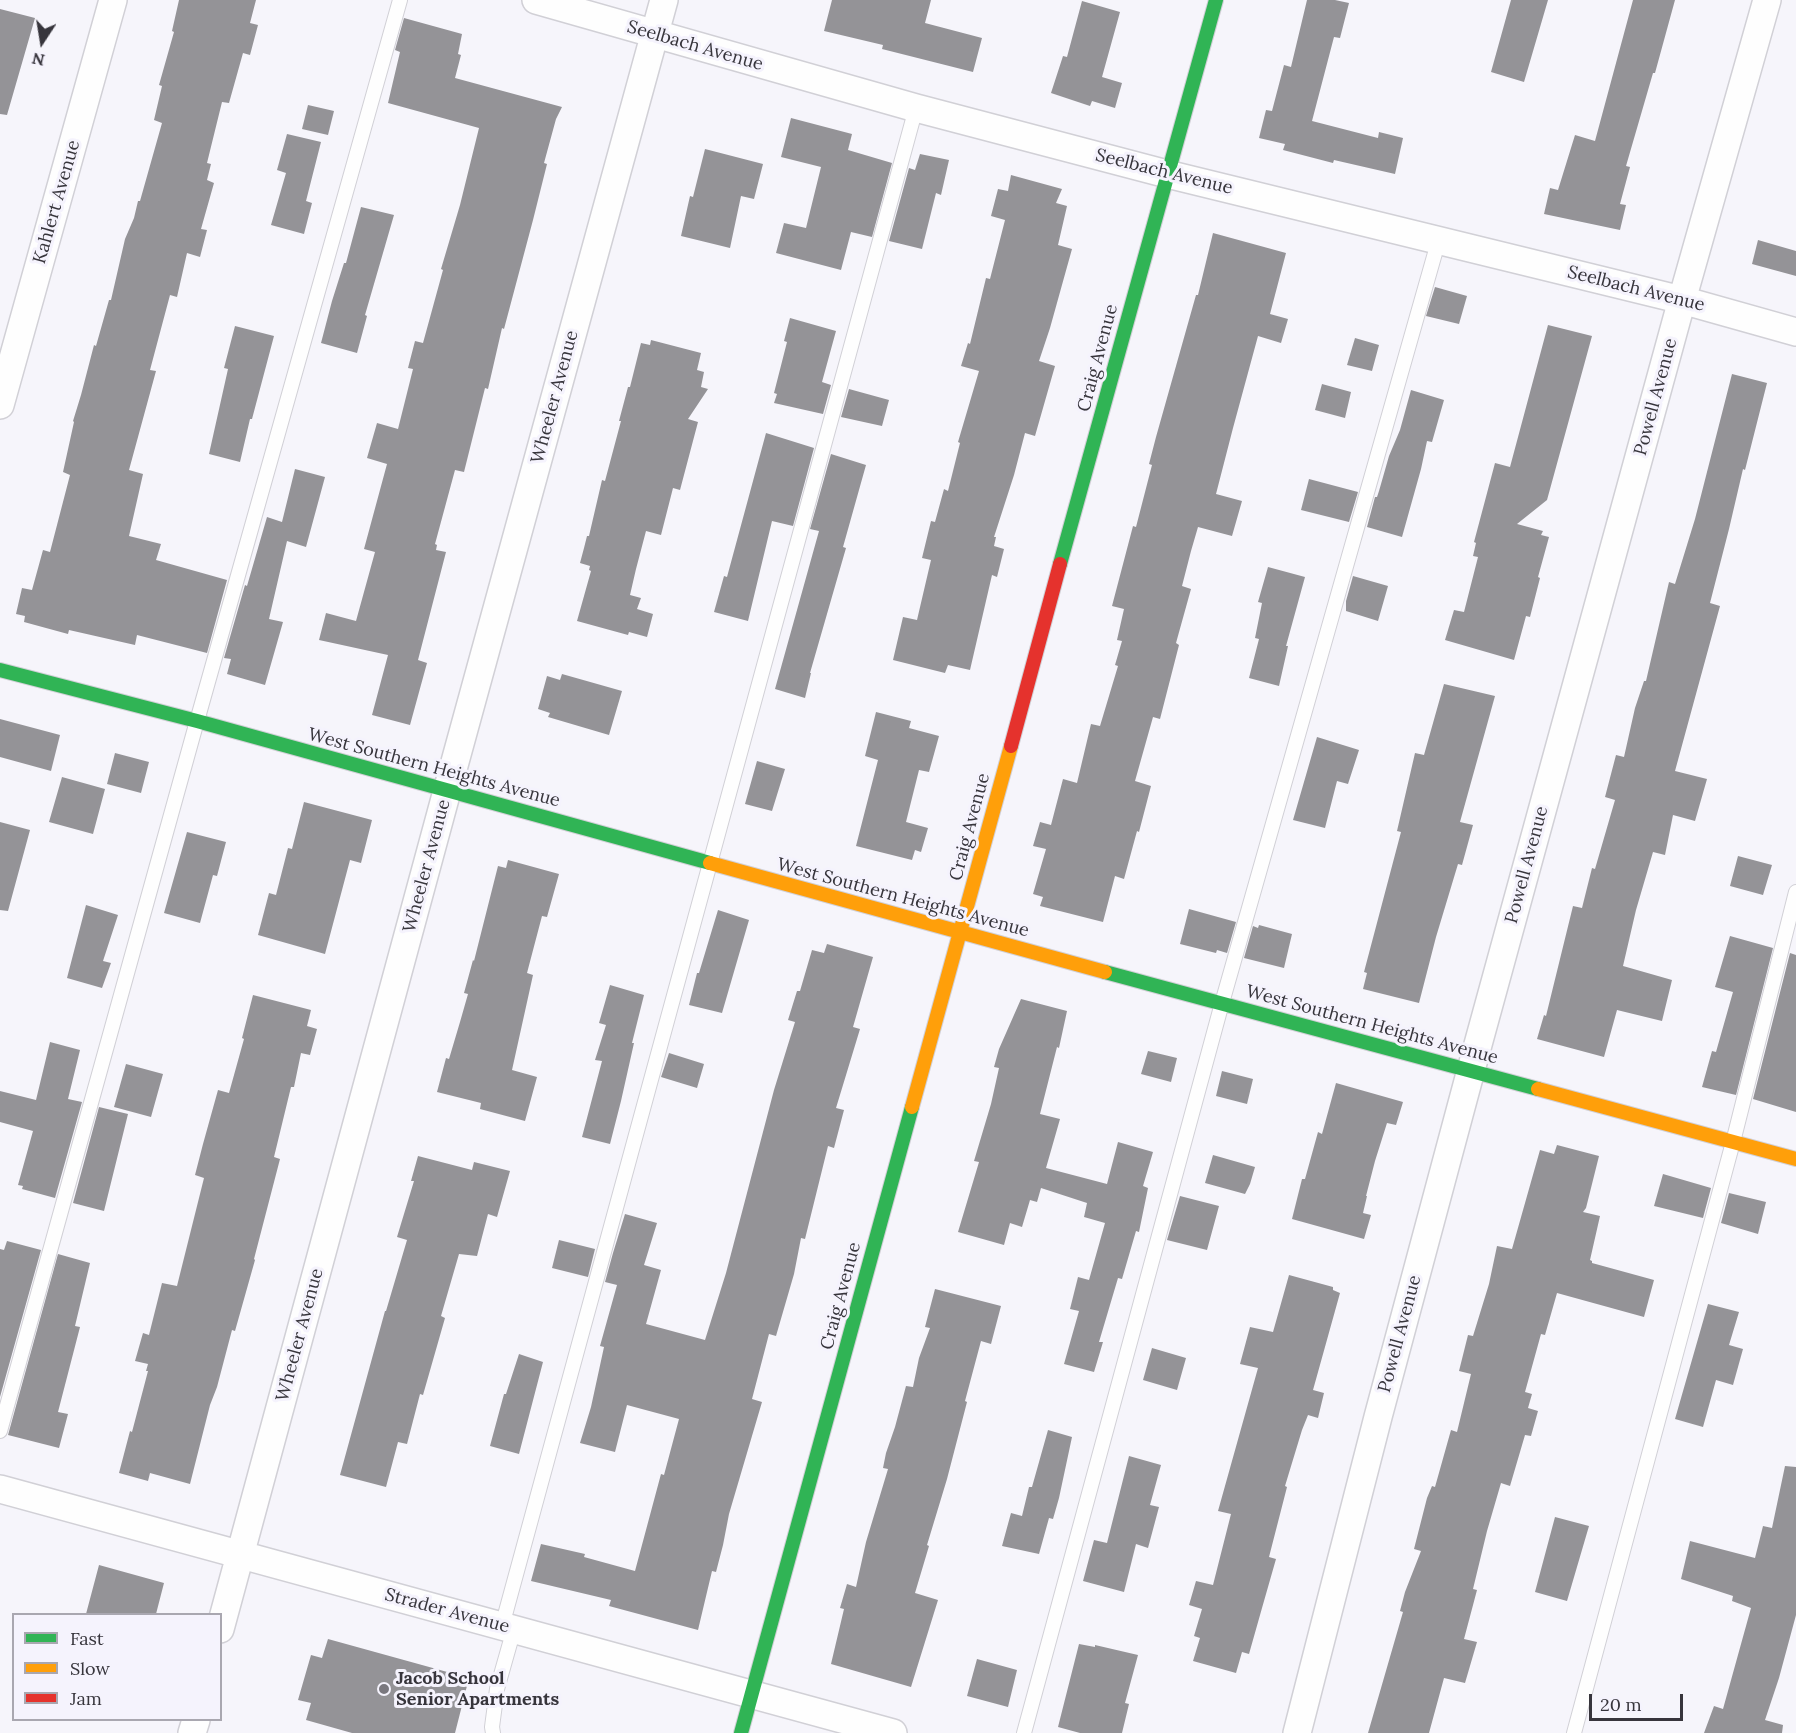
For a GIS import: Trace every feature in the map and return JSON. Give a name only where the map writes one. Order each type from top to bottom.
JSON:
[{"type":"street","name":"Kahlert Avenue","points":[[0,405],[113,0]]},
{"type":"street","name":"Seelbach Avenue","points":[[536,0],[916,108],[1167,174],[1682,300],[1796,332]]},
{"type":"street","name":"Wheeler Avenue","points":[[222,1622],[664,0]]},
{"type":"street","name":"Craig Avenue","points":[[741,1733],[1216,0]]},
{"type":"street","name":"Powell Avenue","points":[[1297,1733],[1378,1417],[1471,1070],[1682,300],[1767,0]]},
{"type":"street","name":"West Southern Heights Avenue","points":[[0,670],[197,721],[959,932],[1796,1159]]},
{"type":"street","name":"Strader Avenue","points":[[0,1489],[893,1733]]},
{"type":"lane","points":[[0,1431],[400,0]]},
{"type":"lane","points":[[493,1733],[497,1689],[508,1627],[711,863],[916,108]]},
{"type":"lane","points":[[1024,1733],[1222,1003],[1439,239]]},
{"type":"lane","points":[[1574,1733],[1734,1142],[1796,892]]},
{"type":"building","points":[[179,0],[256,0],[250,23],[258,25],[250,55],[243,53],[229,103],[222,102],[207,163],[211,164],[207,180],[214,183],[201,229],[207,230],[200,257],[187,253],[177,297],[170,295],[150,370],[156,371],[129,470],[143,474],[129,536],[161,544],[156,560],[227,580],[207,653],[137,635],[135,645],[69,630],[68,634],[24,622],[25,616],[16,614],[22,588],[32,590],[43,550],[50,552],[70,475],[63,472],[73,421],[94,345],[96,346],[109,300],[111,300],[125,239],[138,201],[140,201],[162,123],[154,120],[162,86],[159,85],[174,32],[172,31]]},
{"type":"building","points":[[832,0],[931,0],[925,23],[982,38],[973,72],[882,49],[883,45],[824,31]]},
{"type":"building","points":[[1307,0],[1335,0],[1349,3],[1340,38],[1334,37],[1312,121],[1378,138],[1379,132],[1403,138],[1395,174],[1334,160],[1333,163],[1283,150],[1285,144],[1259,138],[1266,110],[1272,111],[1284,65],[1291,67]]},
{"type":"building","points":[[1511,0],[1548,0],[1524,82],[1491,72]]},
{"type":"building","points":[[1633,0],[1675,0],[1626,166],[1630,167],[1620,204],[1626,205],[1620,230],[1544,214],[1550,188],[1558,190],[1575,135],[1595,141]]},
{"type":"building","points":[[1082,1],[1120,12],[1102,77],[1122,83],[1115,108],[1092,101],[1090,106],[1051,93],[1063,56],[1067,57]]},
{"type":"building","points":[[0,9],[35,18],[7,115],[0,114]]},
{"type":"building","points":[[404,18],[462,34],[458,54],[461,55],[455,78],[562,107],[556,119],[544,163],[547,164],[533,220],[504,329],[502,328],[488,389],[485,388],[464,472],[455,470],[435,544],[437,545],[436,550],[446,552],[418,660],[427,663],[410,725],[372,715],[388,655],[319,640],[326,613],[356,621],[375,552],[364,549],[387,464],[367,458],[377,423],[398,429],[413,369],[408,368],[415,341],[423,343],[479,128],[388,103],[400,52],[395,50]]},
{"type":"building","points":[[308,105],[334,111],[328,135],[302,129]]},
{"type":"building","points":[[791,118],[852,134],[848,150],[892,163],[872,237],[851,232],[841,270],[776,253],[784,223],[806,228],[821,167],[781,157]]},
{"type":"building","points":[[287,134],[321,142],[306,201],[312,203],[304,234],[271,225],[286,173],[277,170]]},
{"type":"building","points":[[705,149],[763,164],[754,199],[741,196],[730,248],[681,236],[690,196],[693,197]]},
{"type":"building","points":[[920,154],[949,160],[941,195],[936,193],[922,249],[889,241],[909,168],[915,170]]},
{"type":"building","points":[[1011,175],[1062,189],[1056,203],[1067,206],[1058,245],[1072,249],[1039,361],[1055,366],[1035,436],[1025,433],[994,537],[996,537],[994,546],[1004,549],[997,577],[992,575],[970,670],[948,665],[945,673],[893,660],[903,617],[917,620],[931,560],[922,558],[931,521],[935,522],[944,489],[948,491],[960,443],[958,442],[979,371],[961,366],[968,343],[970,344],[986,278],[990,279],[1005,220],[991,216],[998,189],[1008,191]]},
{"type":"building","points":[[361,207],[394,215],[365,315],[367,316],[357,353],[321,343]]},
{"type":"building","points":[[1213,233],[1286,253],[1270,314],[1288,319],[1281,343],[1258,336],[1233,428],[1216,494],[1242,501],[1232,536],[1198,527],[1182,586],[1191,589],[1176,643],[1179,645],[1160,719],[1153,717],[1135,781],[1151,786],[1124,879],[1115,876],[1103,922],[1040,906],[1043,897],[1033,894],[1046,849],[1033,846],[1040,822],[1051,825],[1063,779],[1077,783],[1091,724],[1100,726],[1118,666],[1115,665],[1122,641],[1117,640],[1124,609],[1112,606],[1133,526],[1136,527],[1152,465],[1149,464],[1156,437],[1196,295],[1198,295]]},
{"type":"building","points":[[1758,240],[1796,251],[1796,276],[1752,264]]},
{"type":"building","points":[[1435,287],[1467,296],[1459,324],[1426,316]]},
{"type":"building","points":[[790,318],[836,331],[822,382],[831,385],[823,414],[774,403],[777,394],[774,393],[787,342],[784,341]]},
{"type":"building","points":[[1548,325],[1592,336],[1547,500],[1517,524],[1543,531],[1541,535],[1549,537],[1530,617],[1526,616],[1514,660],[1445,640],[1454,610],[1464,612],[1478,557],[1473,556],[1476,543],[1474,542],[1495,463],[1510,467]]},
{"type":"building","points":[[235,326],[274,336],[240,462],[209,454],[228,369],[224,368]]},
{"type":"building","points":[[1355,338],[1379,345],[1372,371],[1347,365]]},
{"type":"building","points":[[651,340],[701,353],[697,370],[704,372],[701,387],[708,389],[688,419],[698,422],[680,490],[673,488],[661,535],[646,531],[636,569],[630,595],[641,598],[637,609],[653,614],[647,637],[629,632],[628,635],[577,621],[591,571],[590,566],[580,563],[587,536],[589,536],[602,480],[605,481],[641,343],[650,345]]},
{"type":"building","points":[[1732,374],[1767,383],[1710,603],[1720,606],[1675,771],[1707,779],[1695,821],[1673,815],[1665,855],[1653,852],[1623,966],[1672,980],[1662,1021],[1617,1010],[1604,1057],[1537,1039],[1544,1015],[1546,1016],[1573,906],[1582,908],[1592,868],[1595,869],[1615,800],[1605,797],[1616,755],[1624,757],[1635,708],[1644,681],[1646,681],[1669,582],[1675,584],[1695,519]]},
{"type":"building","points":[[1322,384],[1351,392],[1345,418],[1315,410]]},
{"type":"building","points":[[849,389],[889,400],[882,426],[841,417]]},
{"type":"building","points":[[1411,390],[1444,400],[1432,442],[1427,441],[1402,537],[1367,527]]},
{"type":"building","points":[[766,433],[814,448],[793,526],[772,521],[748,621],[714,612],[724,576],[727,577]]},
{"type":"building","points":[[831,454],[866,465],[805,698],[775,689],[819,531],[810,529]]},
{"type":"building","points":[[295,469],[325,477],[306,547],[287,541],[269,619],[283,622],[265,685],[227,674],[231,659],[224,658],[267,517],[282,522]]},
{"type":"building","points":[[1309,479],[1358,492],[1349,522],[1301,510]]},
{"type":"building","points":[[1268,567],[1305,577],[1286,646],[1288,646],[1279,686],[1249,678],[1259,639],[1255,638],[1262,603],[1258,602]]},
{"type":"building","points":[[1353,576],[1388,586],[1378,621],[1346,611],[1346,601]]},
{"type":"building","points":[[562,674],[622,691],[609,735],[548,717],[550,713],[538,709],[547,676],[560,680]]},
{"type":"building","points":[[1444,684],[1495,696],[1460,822],[1473,825],[1462,865],[1458,864],[1419,1003],[1363,989],[1367,973],[1364,972],[1401,832],[1397,831],[1415,753],[1424,755]]},
{"type":"building","points":[[876,712],[911,721],[909,728],[939,736],[929,772],[919,770],[906,822],[928,828],[921,852],[915,850],[912,860],[856,846],[878,760],[865,756]]},
{"type":"building","points":[[0,719],[60,735],[51,771],[0,757]]},
{"type":"building","points":[[1317,737],[1359,750],[1348,784],[1337,781],[1325,828],[1293,820]]},
{"type":"building","points":[[115,753],[149,762],[141,793],[107,784]]},
{"type":"building","points":[[757,761],[785,769],[772,811],[745,804]]},
{"type":"building","points":[[62,777],[105,789],[93,834],[49,822]]},
{"type":"building","points":[[304,802],[372,820],[361,863],[350,860],[325,954],[258,935],[269,893],[276,895],[288,848],[292,849]]},
{"type":"building","points":[[0,822],[30,830],[8,911],[0,910]]},
{"type":"building","points":[[187,832],[226,842],[217,876],[213,875],[200,923],[164,913]]},
{"type":"building","points":[[1738,856],[1772,865],[1763,895],[1730,886]]},
{"type":"building","points":[[508,860],[559,874],[547,917],[542,916],[527,973],[533,975],[512,1070],[537,1077],[525,1121],[480,1109],[481,1103],[437,1092],[468,994],[464,993],[498,866],[506,868]]},
{"type":"building","points":[[86,905],[118,915],[103,961],[111,963],[102,988],[67,978]]},
{"type":"building","points":[[1189,909],[1236,922],[1227,953],[1217,950],[1216,953],[1180,944]]},
{"type":"building","points":[[718,910],[749,920],[722,1013],[689,1005]]},
{"type":"building","points":[[1259,925],[1292,934],[1284,968],[1244,958],[1253,926],[1258,928]]},
{"type":"building","points":[[1730,936],[1773,948],[1736,1095],[1702,1087],[1712,1051],[1716,1052],[1733,992],[1715,987]]},
{"type":"building","points":[[827,944],[873,957],[853,1027],[860,1029],[836,1108],[844,1110],[834,1148],[828,1146],[805,1239],[801,1238],[794,1274],[776,1336],[769,1334],[752,1399],[762,1402],[729,1514],[716,1572],[712,1571],[698,1630],[609,1606],[611,1600],[531,1581],[541,1544],[585,1554],[584,1557],[635,1571],[661,1474],[664,1475],[679,1419],[627,1405],[615,1452],[580,1443],[591,1407],[604,1347],[600,1346],[617,1285],[605,1282],[613,1253],[625,1214],[657,1223],[644,1265],[661,1270],[646,1324],[705,1340],[726,1273],[774,1090],[795,1022],[788,1020],[797,991],[800,991],[812,950],[824,953]]},
{"type":"building","points":[[1790,953],[1796,955],[1796,1112],[1753,1099]]},
{"type":"building","points":[[610,985],[644,995],[610,1144],[582,1137],[602,1061],[595,1060],[606,1025],[599,1023]]},
{"type":"building","points":[[253,995],[311,1010],[307,1026],[317,1029],[310,1055],[301,1053],[294,1087],[291,1087],[274,1157],[280,1159],[255,1260],[235,1331],[232,1330],[210,1405],[190,1484],[150,1473],[148,1481],[119,1473],[148,1371],[146,1371],[148,1364],[135,1361],[143,1333],[149,1335],[162,1283],[177,1286],[204,1178],[195,1175],[203,1144],[218,1090],[229,1093]]},
{"type":"building","points":[[1021,999],[1067,1011],[1040,1114],[1060,1119],[1046,1168],[1107,1184],[1118,1142],[1153,1152],[1143,1186],[1148,1188],[1139,1232],[1136,1231],[1122,1279],[1118,1278],[1099,1342],[1103,1342],[1094,1372],[1064,1364],[1079,1311],[1070,1309],[1078,1277],[1089,1280],[1105,1223],[1084,1217],[1087,1203],[1041,1188],[1037,1202],[1030,1200],[1022,1227],[1010,1223],[1004,1245],[958,1232],[979,1162],[974,1161],[999,1068],[994,1067],[999,1049]]},
{"type":"building","points":[[50,1042],[80,1050],[68,1099],[82,1102],[55,1198],[22,1189],[23,1186],[18,1185],[33,1131],[0,1122],[0,1091],[36,1100]]},
{"type":"building","points":[[1148,1051],[1177,1058],[1171,1082],[1141,1074]]},
{"type":"building","points":[[669,1053],[704,1064],[697,1088],[661,1077]]},
{"type":"building","points":[[126,1064],[163,1074],[151,1117],[114,1107]]},
{"type":"building","points":[[1222,1071],[1253,1079],[1247,1104],[1216,1096]]},
{"type":"building","points":[[1336,1083],[1403,1102],[1396,1125],[1387,1123],[1375,1161],[1363,1213],[1371,1215],[1364,1239],[1292,1219],[1302,1179],[1305,1179],[1318,1132],[1322,1134]]},
{"type":"building","points":[[99,1107],[128,1114],[104,1211],[73,1203]]},
{"type":"building","points":[[1557,1145],[1599,1156],[1583,1212],[1600,1216],[1590,1260],[1592,1263],[1654,1280],[1644,1317],[1557,1293],[1545,1335],[1541,1334],[1525,1392],[1532,1394],[1528,1408],[1538,1411],[1531,1436],[1525,1435],[1510,1486],[1501,1483],[1473,1589],[1477,1590],[1464,1639],[1477,1642],[1465,1683],[1444,1678],[1429,1733],[1368,1733],[1403,1612],[1400,1611],[1405,1592],[1421,1551],[1414,1549],[1427,1498],[1432,1486],[1435,1487],[1451,1430],[1457,1432],[1471,1374],[1459,1371],[1468,1335],[1473,1336],[1489,1284],[1497,1246],[1512,1249],[1540,1150],[1554,1154]]},
{"type":"building","points":[[1213,1155],[1255,1167],[1245,1194],[1205,1183]]},
{"type":"building","points":[[418,1156],[472,1170],[474,1162],[510,1171],[497,1217],[488,1214],[477,1256],[459,1254],[441,1316],[445,1318],[423,1395],[420,1394],[407,1444],[398,1442],[386,1487],[340,1475],[407,1240],[397,1237],[414,1181],[411,1181]]},
{"type":"building","points":[[1663,1174],[1711,1188],[1703,1218],[1654,1206]]},
{"type":"building","points":[[1729,1193],[1766,1202],[1758,1234],[1721,1223]]},
{"type":"building","points":[[1180,1196],[1219,1206],[1207,1250],[1167,1240]]},
{"type":"building","points":[[559,1240],[595,1249],[588,1277],[552,1268]]},
{"type":"building","points":[[7,1241],[41,1250],[0,1397],[0,1249],[4,1250]]},
{"type":"building","points":[[58,1254],[90,1263],[75,1326],[80,1327],[58,1412],[68,1414],[59,1448],[8,1435]]},
{"type":"building","points":[[1289,1275],[1333,1287],[1333,1290],[1340,1293],[1313,1390],[1324,1393],[1318,1418],[1308,1415],[1302,1430],[1285,1486],[1287,1487],[1269,1557],[1276,1559],[1249,1654],[1242,1652],[1236,1673],[1193,1661],[1200,1638],[1194,1636],[1202,1609],[1189,1605],[1196,1581],[1213,1585],[1231,1514],[1218,1511],[1258,1368],[1240,1364],[1250,1327],[1273,1332]]},
{"type":"building","points":[[935,1289],[1001,1306],[991,1344],[981,1341],[947,1479],[915,1593],[938,1600],[911,1687],[831,1664],[844,1609],[840,1608],[847,1584],[856,1587],[866,1542],[888,1469],[883,1468],[886,1453],[906,1386],[913,1387],[919,1358],[930,1328],[925,1327]]},
{"type":"building","points":[[1708,1304],[1739,1312],[1729,1345],[1743,1349],[1733,1385],[1716,1380],[1703,1427],[1675,1419]]},
{"type":"building","points":[[1152,1348],[1186,1358],[1177,1390],[1143,1380]]},
{"type":"building","points":[[519,1354],[543,1362],[519,1454],[490,1446],[504,1394],[506,1394]]},
{"type":"building","points":[[1048,1430],[1072,1437],[1053,1519],[1049,1518],[1039,1554],[1002,1546],[1011,1513],[1022,1516]]},
{"type":"building","points":[[1129,1456],[1161,1465],[1150,1505],[1159,1507],[1148,1548],[1136,1544],[1124,1592],[1083,1581],[1094,1540],[1107,1543]]},
{"type":"building","points":[[1785,1466],[1796,1467],[1796,1615],[1765,1720],[1783,1725],[1782,1733],[1704,1733],[1714,1706],[1723,1709],[1751,1608],[1732,1601],[1733,1596],[1681,1579],[1690,1541],[1755,1558],[1763,1526],[1772,1528]]},
{"type":"building","points":[[1555,1517],[1589,1526],[1567,1601],[1535,1592]]},
{"type":"building","points":[[99,1565],[164,1583],[156,1613],[86,1613]]},
{"type":"building","name":"Jacob School Senior Apartments","points":[[328,1639],[469,1678],[455,1733],[352,1733],[306,1720],[311,1703],[298,1700],[311,1655],[322,1658]]},
{"type":"building","points":[[1079,1644],[1095,1647],[1095,1645],[1138,1655],[1125,1703],[1129,1704],[1122,1733],[1080,1733],[1058,1727]]},
{"type":"building","points":[[977,1659],[1017,1670],[1008,1707],[967,1696]]},
{"type":"traffic: fast","points":[[1060,564],[1216,0]]},
{"type":"traffic: fast","points":[[0,670],[197,721],[710,863]]},
{"type":"traffic: fast","points":[[1105,972],[1538,1089]]},
{"type":"traffic: fast","points":[[741,1733],[912,1107]]},
{"type":"traffic: slow","points":[[912,1107],[1011,746]]},
{"type":"traffic: slow","points":[[710,863],[1105,972]]},
{"type":"traffic: slow","points":[[1538,1089],[1796,1159]]},
{"type":"traffic: jam","points":[[1011,746],[1060,564]]},
{"type":"place","name":"Jacob School Senior Apartments","points":[[384,1689]]}]
